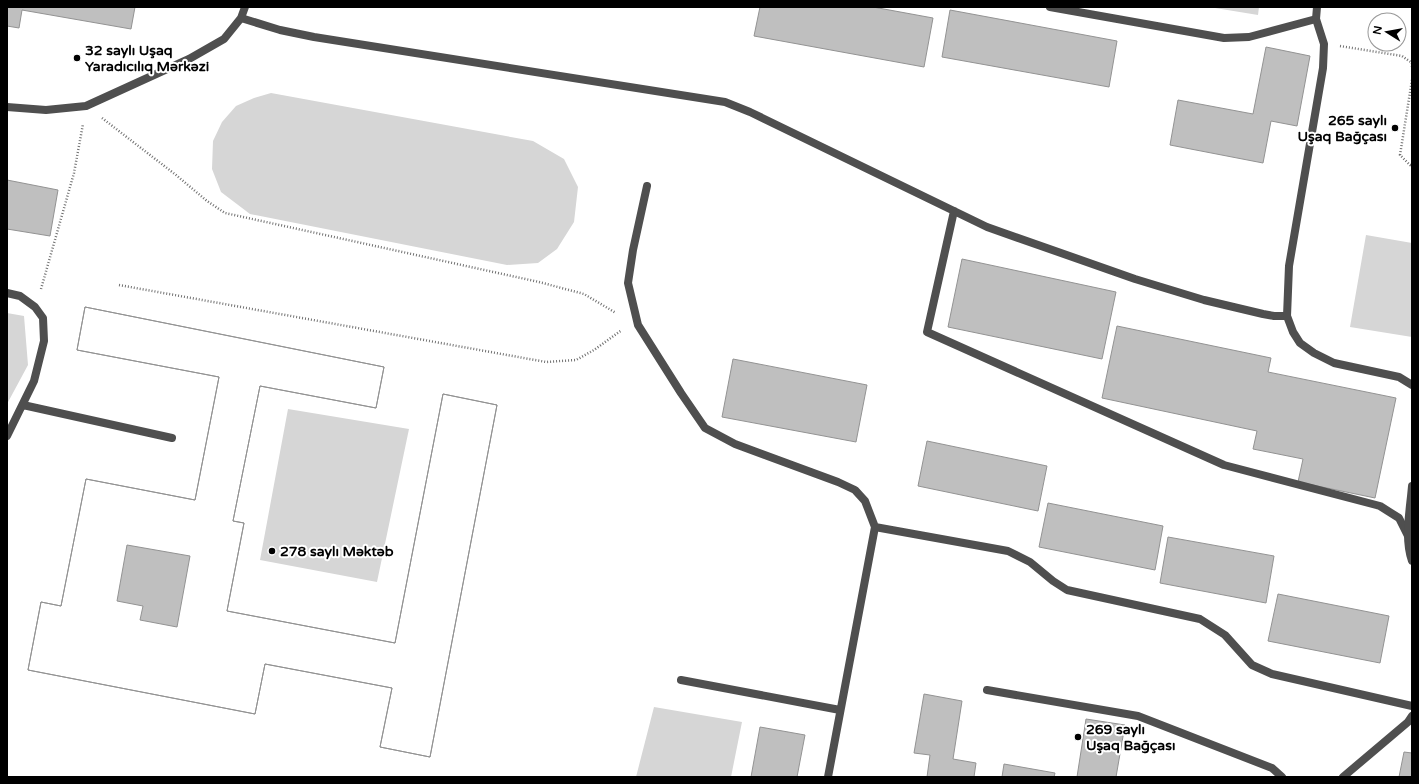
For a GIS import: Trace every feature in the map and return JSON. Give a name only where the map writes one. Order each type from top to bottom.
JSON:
[{"type":"street","points":[[7,107],[46,110],[86,106],[189,59],[224,39],[241,18],[246,7]]},
{"type":"street","points":[[1050,7],[1224,38],[1249,37],[1316,19]]},
{"type":"street","points":[[1317,7],[1316,19],[1324,44],[1323,68],[1289,266],[1287,316],[1293,332],[1300,342],[1314,353],[1334,363],[1399,377],[1412,385]]},
{"type":"street","points":[[241,18],[280,30],[314,37],[726,102],[750,112],[987,227],[1135,279],[1204,300],[1263,314],[1287,316]]},
{"type":"street","points":[[647,186],[633,250],[628,283],[638,325],[705,428],[735,444],[838,482],[855,490],[865,501],[875,527],[828,777]]},
{"type":"street","points":[[954,211],[927,332],[1224,465],[1380,506],[1399,518],[1408,536]]},
{"type":"street","points":[[7,293],[20,296],[35,307],[43,318],[44,341],[34,381],[7,436]]},
{"type":"street","points":[[23,405],[172,438]]},
{"type":"street","points":[[1412,486],[1408,536],[1409,553],[1412,561]]},
{"type":"street","points":[[875,527],[1008,551],[1030,562],[1053,581],[1067,590],[1200,619],[1225,635],[1252,665],[1272,674],[1412,706]]},
{"type":"street","points":[[681,680],[840,710]]},
{"type":"street","points":[[988,690],[1138,716],[1272,768],[1282,777]]},
{"type":"street","points":[[1343,777],[1408,722],[1412,716]]},
{"type":"path","points":[[1324,44],[1402,56],[1412,63],[1412,68]]},
{"type":"path","points":[[1412,80],[1400,155],[1410,165],[1412,165]]},
{"type":"path","points":[[35,307],[74,174],[86,106],[176,175],[207,201],[225,213],[538,282],[584,294],[638,325]]},
{"type":"path","points":[[119,285],[546,362],[576,360],[594,350],[619,332],[638,325]]},
{"type":"shaded area","points":[[1209,7],[1259,7],[1258,15]]},
{"type":"shaded area","points":[[271,93],[533,141],[564,159],[578,187],[574,222],[557,249],[538,263],[507,265],[250,214],[221,192],[212,169],[213,141],[222,122],[236,106],[254,98]]},
{"type":"shaded area","points":[[1366,235],[1412,243],[1412,337],[1350,327]]},
{"type":"shaded area","points":[[7,313],[24,316],[28,365],[7,404]]},
{"type":"shaded area","points":[[288,409],[409,429],[377,582],[260,560]]},
{"type":"shaded area","points":[[654,707],[742,722],[731,777],[636,777]]},
{"type":"building","points":[[7,7],[135,7],[131,29],[22,10],[19,28],[7,26]]},
{"type":"building","points":[[760,7],[873,7],[933,18],[924,67],[754,36]]},
{"type":"building","points":[[950,10],[1117,41],[1109,87],[942,57]]},
{"type":"building","points":[[1266,47],[1310,56],[1297,126],[1271,121],[1263,163],[1170,145],[1178,100],[1253,114]]},
{"type":"building","points":[[7,180],[58,190],[50,236],[7,229]]},
{"type":"building","points":[[962,259],[1116,292],[1102,359],[948,327]]},
{"type":"building","points":[[85,307],[384,367],[376,408],[260,386],[233,521],[244,523],[227,611],[395,643],[443,394],[497,405],[430,757],[380,747],[392,688],[265,664],[255,714],[28,670],[41,602],[61,606],[86,479],[195,500],[219,377],[77,350]],"holes":[[[127,545],[190,556],[177,627],[140,620],[143,606],[117,601]]]},
{"type":"building","points":[[85,307],[384,367],[376,408],[260,386],[233,521],[244,523],[227,611],[395,643],[443,394],[497,405],[430,757],[380,747],[392,688],[265,664],[255,714],[28,670],[41,602],[61,606],[86,479],[195,500],[219,377],[77,350]]},
{"type":"building","points":[[1117,326],[1271,358],[1268,372],[1396,398],[1375,498],[1298,482],[1303,459],[1253,449],[1257,431],[1102,398]]},
{"type":"building","points":[[733,359],[867,385],[856,442],[722,417]]},
{"type":"building","points":[[927,441],[1047,466],[1038,511],[918,486]]},
{"type":"building","points":[[1048,503],[1163,526],[1155,570],[1039,547]]},
{"type":"building","points":[[1168,537],[1274,556],[1266,603],[1160,583]]},
{"type":"building","points":[[1278,594],[1389,616],[1380,663],[1268,641]]},
{"type":"building","points":[[924,694],[962,701],[953,759],[976,763],[974,777],[927,777],[930,755],[914,753]]},
{"type":"building","points":[[1086,719],[1125,725],[1116,777],[1077,777]]},
{"type":"building","points":[[760,727],[805,735],[797,777],[751,777]]},
{"type":"building","points":[[1404,752],[1412,753],[1412,777],[1399,777]]},
{"type":"building","points":[[1004,764],[1055,773],[1054,777],[1002,777]]},
{"type":"place","name":"32 saylı Uşaq Yaradıcılıq Mərkəzi","points":[[77,58]]},
{"type":"place","name":"265 saylı Uşaq Bağçası","points":[[1395,128]]},
{"type":"place","name":"278 saylı Məktəb","points":[[272,551]]},
{"type":"place","name":"269 saylı Uşaq Bağçası","points":[[1078,737]]}]
